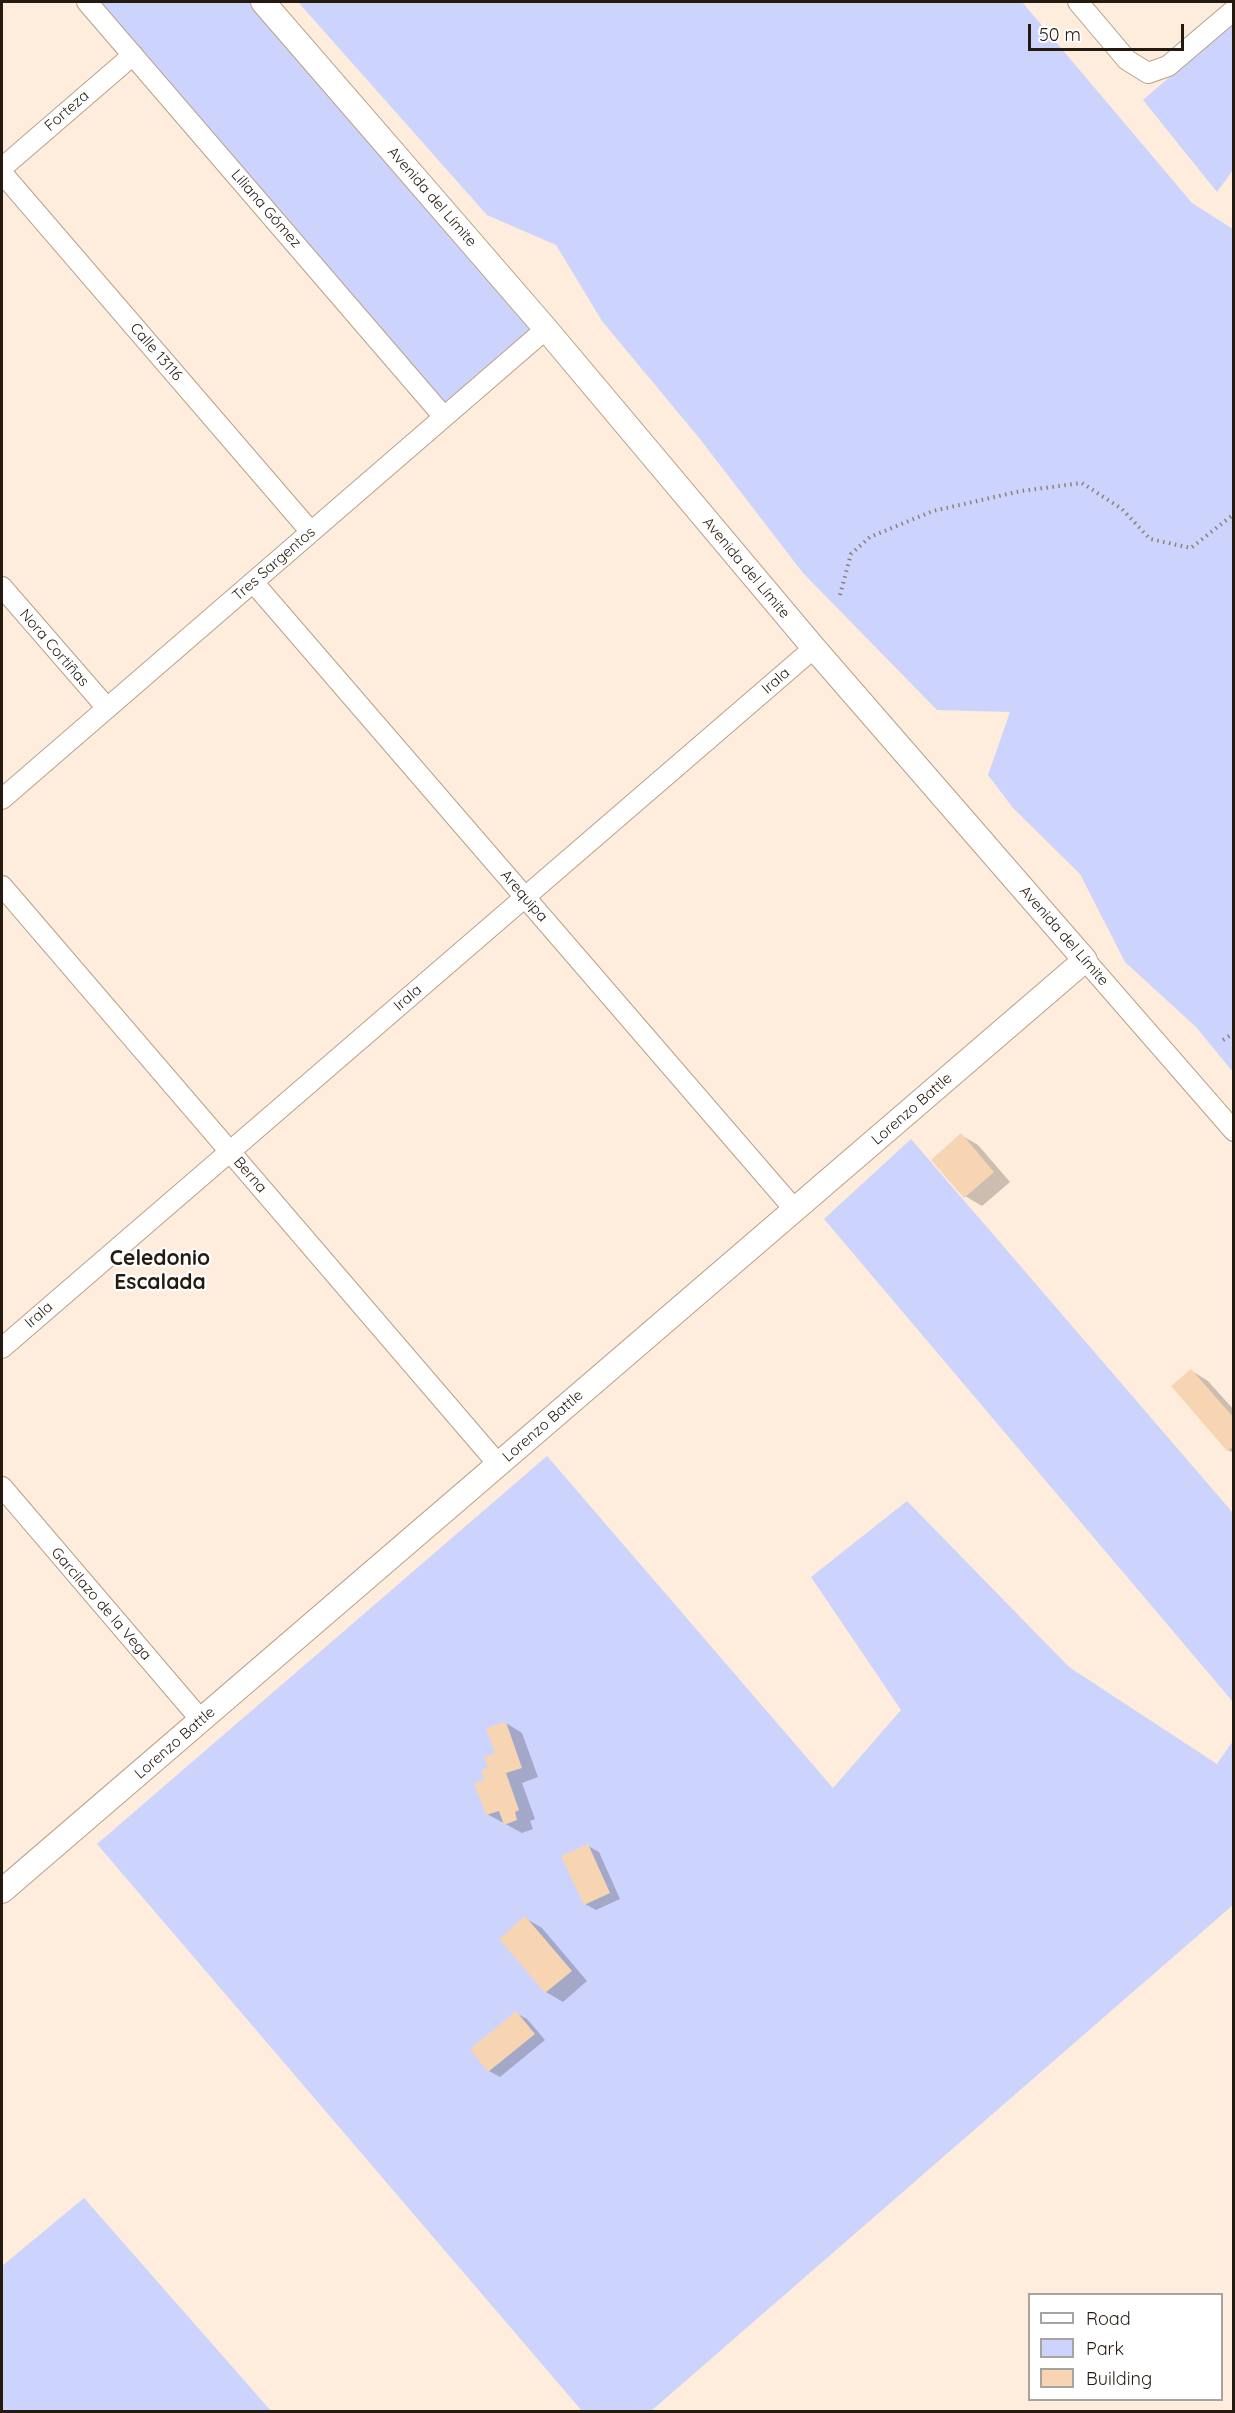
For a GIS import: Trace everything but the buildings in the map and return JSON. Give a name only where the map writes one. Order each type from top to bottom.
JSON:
[{"type":"street","name":"Liliana Gómez","points":[[87,2],[444,417]]},
{"type":"street","name":"Avenida del Límite","points":[[263,2],[546,329],[814,648],[1233,1131]]},
{"type":"street","points":[[1078,2],[1127,60],[1148,73],[1168,66],[1233,10]]},
{"type":"street","name":"Forteza","points":[[2,168],[133,55]]},
{"type":"street","name":"Calle 13116","points":[[2,173],[311,532]]},
{"type":"street","name":"Tres Sargentos","points":[[2,799],[546,329]]},
{"type":"street","name":"Arequipa","points":[[253,582],[795,1210]]},
{"type":"street","name":"Nora Cortiñas","points":[[2,587],[107,708]]},
{"type":"street","name":"Irala","points":[[2,1348],[814,648]]},
{"type":"street","name":"Berna","points":[[2,886],[498,1464]]},
{"type":"street","name":"Lorenzo Battle","points":[[2,1891],[1085,960]]},
{"type":"street","name":"Garcilazo de la Vega","points":[[2,1487],[201,1720]]},
{"type":"path","points":[[840,595],[851,554],[870,537],[933,510],[1021,491],[1082,483],[1122,509],[1150,539],[1191,548],[1233,514]]},
{"type":"path","points":[[1223,1040],[1233,1033]]},
{"type":"green space","points":[[87,2],[263,2],[546,329],[444,417]]},
{"type":"green space","points":[[298,2],[1022,2],[1192,203],[1233,229],[1233,1072],[1196,1027],[1125,962],[1080,874],[1013,808],[988,775],[1010,712],[937,710],[803,573],[700,439],[602,321],[556,245],[487,215]]},
{"type":"green space","points":[[1233,22],[1233,170],[1217,192],[1143,100]]},
{"type":"green space","points":[[911,1139],[1233,1513],[1233,1702],[824,1219]]},
{"type":"green space","points":[[547,1456],[833,1788],[901,1710],[811,1577],[907,1501],[1069,1667],[1217,1764],[1233,1741],[1233,1905],[651,2411],[582,2411],[97,1844]]},
{"type":"green space","points":[[84,2198],[271,2411],[2,2411],[2,2266]]},
{"type":"district","name":"Celedonio Escalada","points":[[160,1271]]}]
